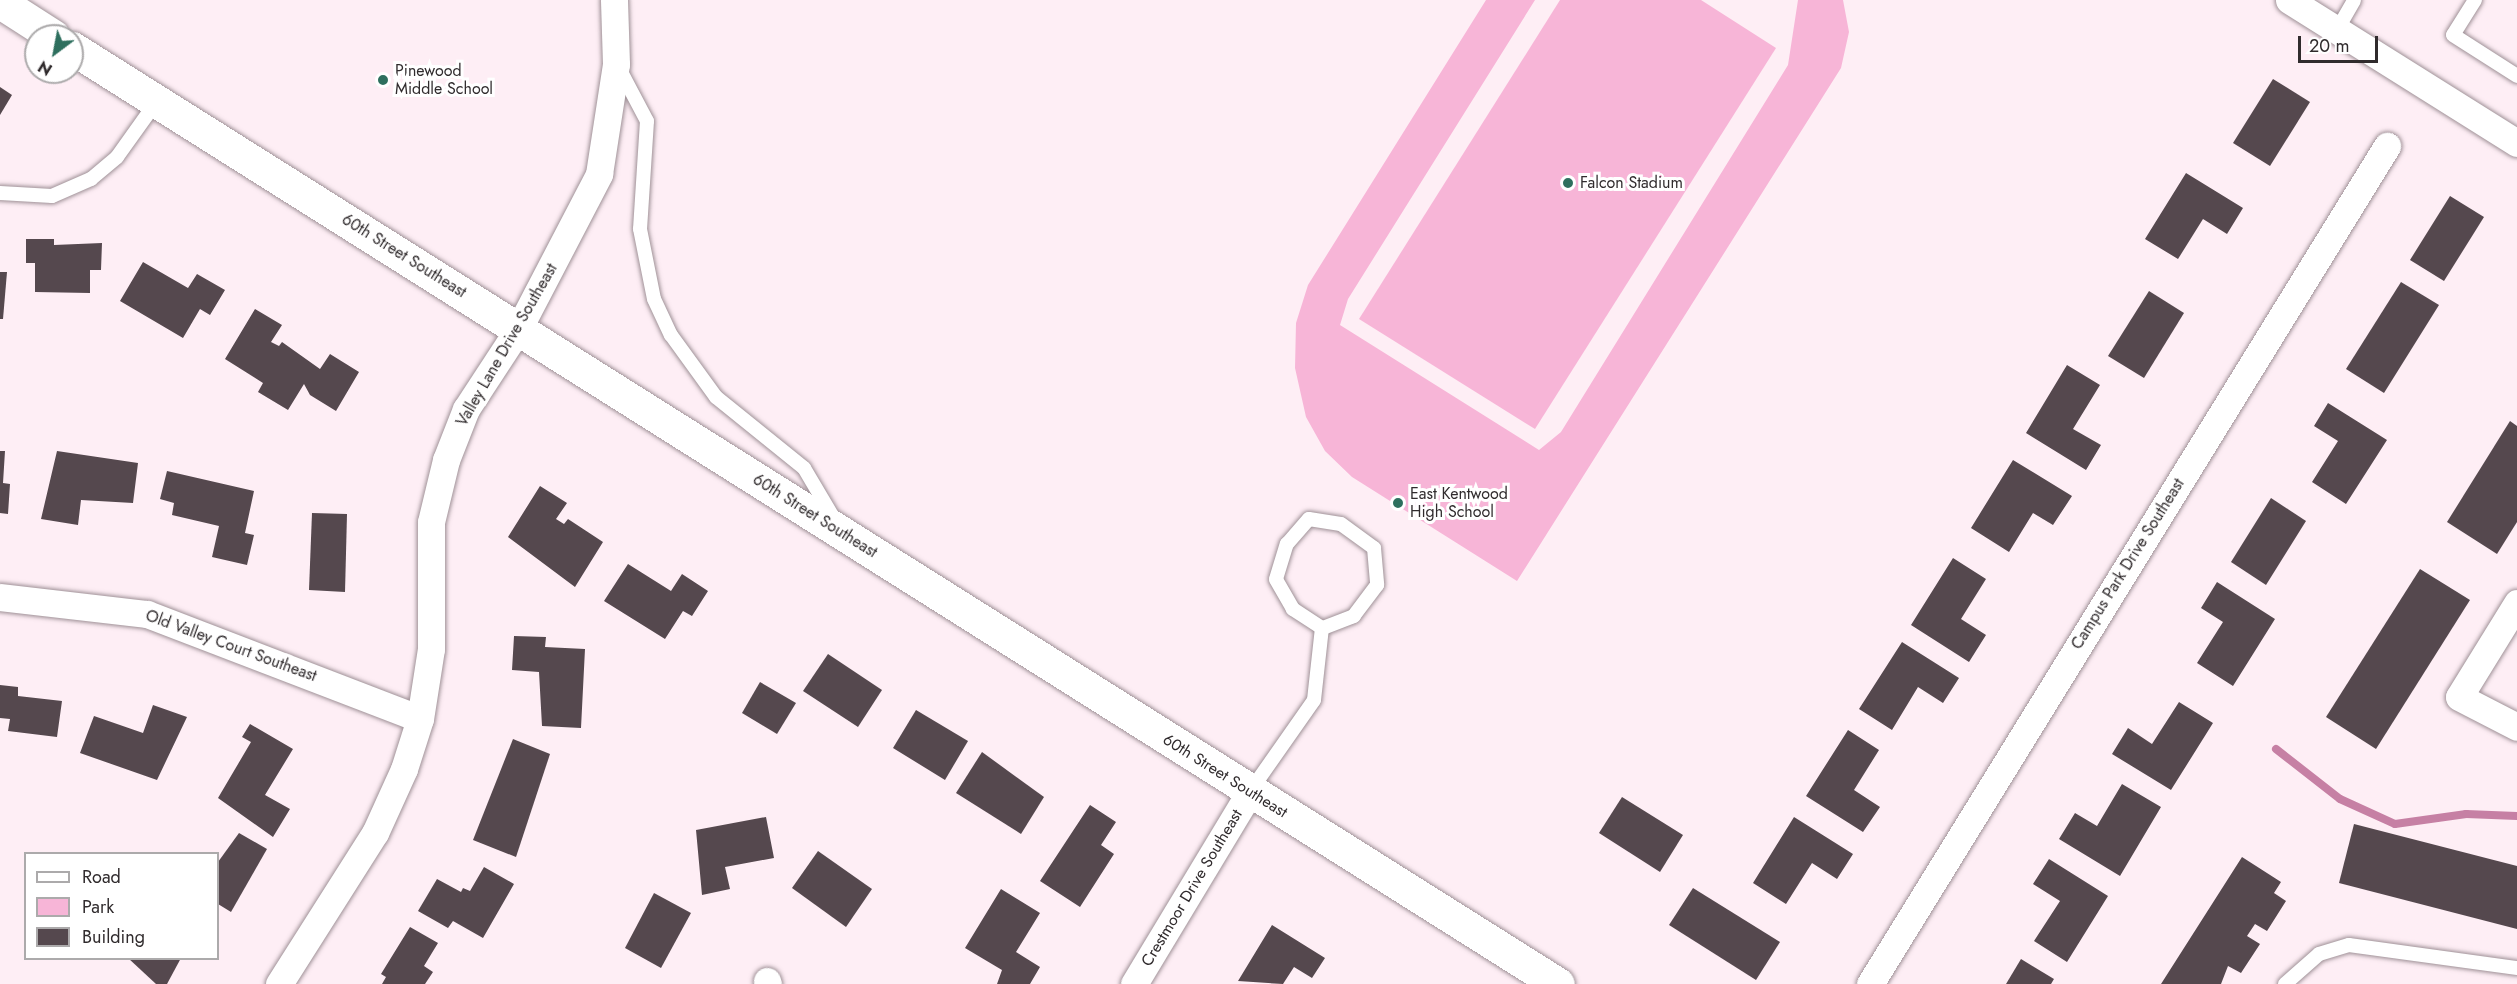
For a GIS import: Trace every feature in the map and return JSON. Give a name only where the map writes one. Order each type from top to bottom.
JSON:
[{"type":"main road","points":[[0,3],[34,24]]},
{"type":"main road","name":"60th Street Southeast","points":[[84,55],[1558,984]]},
{"type":"street","name":"Valley Lane Drive Southeast","points":[[279,984],[375,833],[420,719],[431,649],[431,522],[446,460],[466,410],[519,328],[599,174],[616,64],[614,0]]},
{"type":"street","points":[[2289,0],[2517,143]]},
{"type":"street","name":"Campus Park Drive Southeast","points":[[1870,984],[2387,146]]},
{"type":"street","name":"Old Valley Court Southeast","points":[[0,597],[147,614],[420,719]]},
{"type":"street","points":[[2517,603],[2459,698],[2517,727]]},
{"type":"street","name":"Crestmoor Drive Southeast","points":[[1134,984],[1250,792]]},
{"type":"lane","points":[[2337,30],[2354,0]]},
{"type":"lane","points":[[2475,0],[2453,35],[2517,76]]},
{"type":"lane","points":[[616,64],[647,121],[640,229],[654,299],[671,335],[716,397],[804,468],[844,534]]},
{"type":"lane","points":[[0,193],[52,196],[91,180],[117,158],[158,101]]},
{"type":"lane","points":[[1309,519],[1341,524],[1374,548],[1377,585],[1354,616],[1322,628],[1293,609],[1276,579],[1287,544],[1309,519]]},
{"type":"lane","points":[[1250,792],[1314,700],[1322,628]]},
{"type":"lane","points":[[2285,984],[2319,954],[2349,945],[2517,968]]},
{"type":"green space","points":[[1486,0],[1535,0],[1348,299],[1340,325],[1539,450],[1561,432],[1788,65],[1798,0],[1843,0],[1849,32],[1841,68],[1517,581],[1352,477],[1325,451],[1306,417],[1295,368],[1296,323],[1308,285]]},
{"type":"green space","name":"Falcon Stadium","points":[[1560,0],[1701,0],[1776,48],[1535,429],[1359,319]]},
{"type":"building","points":[[2273,79],[2310,102],[2270,166],[2233,143]]},
{"type":"building","points":[[0,87],[12,95],[0,115]]},
{"type":"building","points":[[2186,173],[2243,208],[2227,234],[2203,219],[2178,259],[2145,239]]},
{"type":"building","points":[[2450,196],[2484,217],[2444,281],[2410,260]]},
{"type":"building","points":[[26,239],[54,239],[54,245],[102,243],[101,270],[90,270],[90,293],[35,292],[35,263],[26,263]]},
{"type":"building","points":[[143,262],[188,288],[197,274],[225,290],[210,315],[200,309],[183,338],[120,301]]},
{"type":"building","points":[[0,272],[7,272],[3,319],[0,319]]},
{"type":"building","points":[[2401,282],[2439,305],[2384,393],[2346,369]]},
{"type":"building","points":[[2149,291],[2184,313],[2144,378],[2108,356]]},
{"type":"building","points":[[255,309],[282,325],[271,342],[279,346],[282,342],[320,369],[330,354],[359,372],[336,411],[310,395],[304,384],[288,410],[258,392],[263,383],[225,359]]},
{"type":"building","points":[[2067,365],[2100,385],[2073,429],[2101,445],[2086,470],[2026,433]]},
{"type":"building","points":[[2328,403],[2387,440],[2346,504],[2312,482],[2338,441],[2314,426]]},
{"type":"building","points":[[2510,421],[2517,426],[2517,522],[2497,554],[2447,522]]},
{"type":"building","points":[[0,451],[5,451],[3,483],[10,484],[8,514],[0,513]]},
{"type":"building","points":[[57,451],[138,463],[133,503],[81,500],[78,525],[41,519]]},
{"type":"building","points":[[2013,460],[2072,496],[2053,525],[2033,513],[2009,552],[1971,528]]},
{"type":"building","points":[[167,471],[254,491],[245,533],[254,535],[247,565],[212,557],[219,526],[172,515],[174,503],[160,499]]},
{"type":"building","points":[[540,486],[567,503],[556,519],[564,524],[568,519],[603,542],[575,587],[508,537]]},
{"type":"building","points":[[2271,498],[2306,521],[2266,585],[2231,562]]},
{"type":"building","points":[[312,513],[347,514],[345,592],[309,590]]},
{"type":"building","points":[[1953,558],[1986,579],[1961,619],[1986,635],[1969,662],[1911,625]]},
{"type":"building","points":[[628,564],[671,591],[682,574],[708,591],[692,616],[683,611],[665,639],[604,601]]},
{"type":"building","points":[[2420,569],[2470,600],[2376,749],[2326,717]]},
{"type":"building","points":[[2217,582],[2275,619],[2233,686],[2197,663],[2223,622],[2201,608]]},
{"type":"building","points":[[514,636],[546,637],[545,647],[585,649],[581,728],[542,726],[539,672],[512,670]]},
{"type":"building","points":[[1902,642],[1959,678],[1943,703],[1918,687],[1892,730],[1859,709]]},
{"type":"building","points":[[828,654],[882,690],[858,727],[803,691]]},
{"type":"building","points":[[760,682],[796,703],[777,734],[742,713]]},
{"type":"building","points":[[0,685],[18,687],[18,696],[62,701],[57,737],[8,731],[10,719],[0,718]]},
{"type":"building","points":[[2179,702],[2213,723],[2171,790],[2112,754],[2128,728],[2152,744]]},
{"type":"building","points":[[153,705],[187,717],[157,780],[80,753],[94,716],[143,733]]},
{"type":"building","points":[[916,710],[968,741],[945,780],[893,748]]},
{"type":"building","points":[[250,724],[293,749],[265,795],[290,809],[273,837],[218,798],[251,742],[242,737]]},
{"type":"building","points":[[1848,730],[1879,750],[1854,790],[1880,807],[1863,832],[1806,796]]},
{"type":"building","points":[[513,739],[550,754],[516,857],[473,840]]},
{"type":"building","points":[[982,752],[1044,797],[1021,834],[956,793]]},
{"type":"building","points":[[2122,784],[2161,807],[2120,876],[2059,839],[2075,813],[2097,826]]},
{"type":"building","points":[[1622,797],[1683,835],[1660,872],[1599,833]]},
{"type":"building","points":[[1090,805],[1116,822],[1101,845],[1114,854],[1080,907],[1040,881]]},
{"type":"building","points":[[766,817],[774,858],[725,867],[730,889],[702,895],[696,830]]},
{"type":"building","points":[[1794,817],[1853,854],[1837,879],[1812,863],[1786,904],[1753,883]]},
{"type":"building","points":[[2354,824],[2517,866],[2517,929],[2339,883]]},
{"type":"building","points":[[239,833],[267,849],[231,912],[219,905],[219,861]]},
{"type":"building","points":[[818,851],[872,889],[846,927],[792,888]]},
{"type":"building","points":[[2242,857],[2281,882],[2274,893],[2286,901],[2267,931],[2255,924],[2247,936],[2260,944],[2241,973],[2228,966],[2221,984],[2161,984]]},
{"type":"building","points":[[2049,859],[2108,896],[2067,962],[2034,941],[2060,901],[2033,884]]},
{"type":"building","points":[[484,867],[514,884],[483,938],[453,921],[448,928],[418,911],[437,879],[461,892],[463,888],[470,891]]},
{"type":"building","points":[[1693,888],[1780,942],[1756,980],[1669,925]]},
{"type":"building","points":[[1001,889],[1040,913],[1016,952],[1040,967],[1030,984],[997,984],[1002,970],[965,948]]},
{"type":"building","points":[[654,893],[691,913],[661,968],[625,948]]},
{"type":"building","points":[[1272,925],[1325,958],[1312,978],[1294,967],[1283,984],[1238,981]]},
{"type":"building","points":[[410,927],[438,943],[424,966],[433,972],[425,984],[382,984],[386,977],[381,974]]},
{"type":"building","points":[[2021,959],[2054,979],[2051,984],[2006,984]]},
{"type":"building","points":[[130,960],[180,960],[167,984],[156,984]]},
{"type":"waterway","points":[[2276,749],[2340,799],[2395,824],[2466,814],[2517,816]]},
{"type":"place","name":"Pinewood Middle School","points":[[383,80]]},
{"type":"place","name":"Falcon Stadium","points":[[1568,183]]},
{"type":"place","name":"East Kentwood High School","points":[[1398,503]]}]
